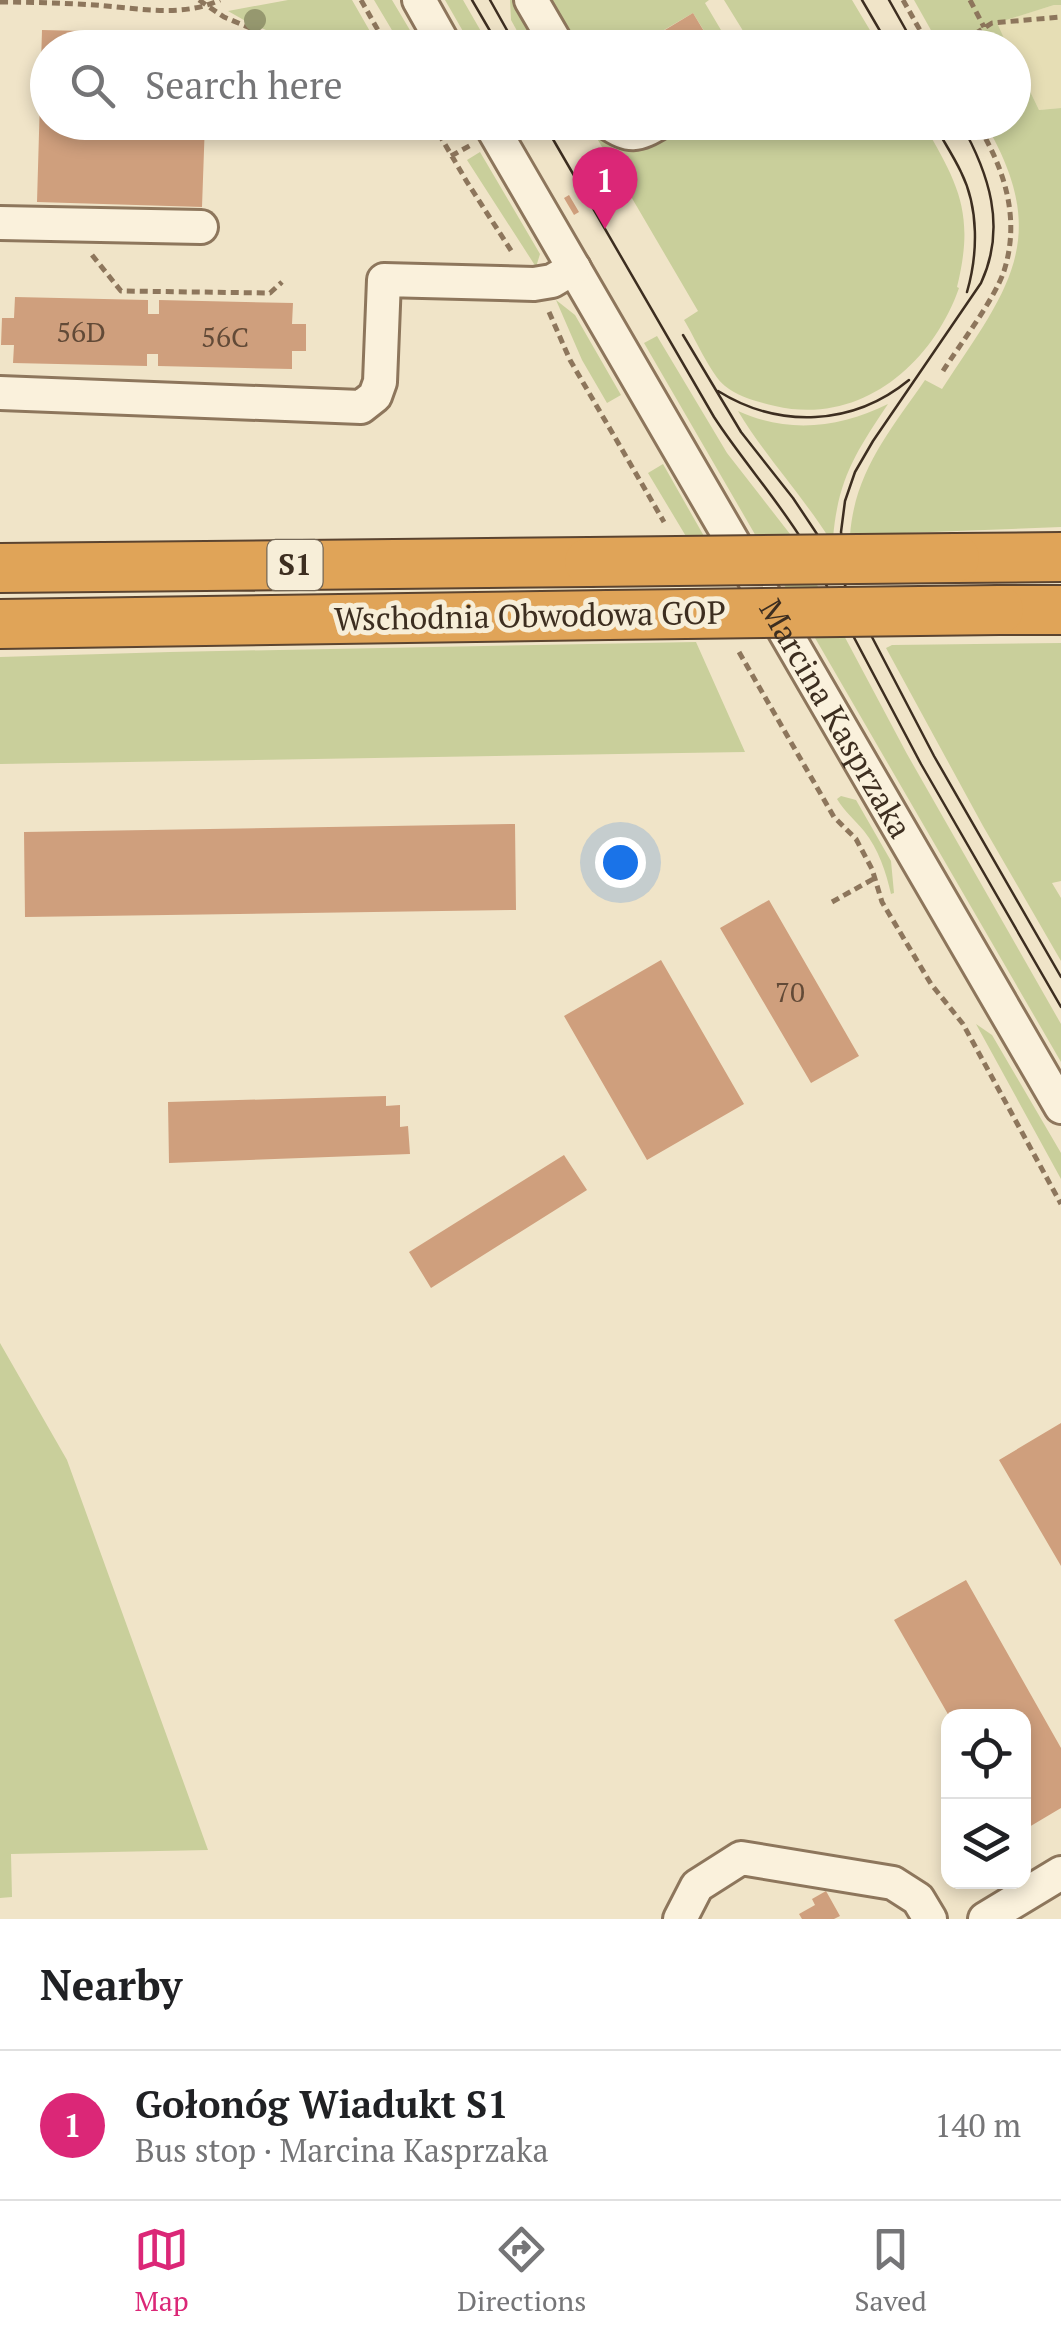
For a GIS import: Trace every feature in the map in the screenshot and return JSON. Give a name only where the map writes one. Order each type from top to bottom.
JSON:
[{"type":"highway","name":"Wschodnia Obwodowa GOP","points":[[0,568],[1061,557]]},
{"type":"highway","name":"Wschodnia Obwodowa GOP","points":[[0,624],[1061,610]]},
{"type":"street","points":[[419,0],[436,30]]},
{"type":"street","points":[[531,0],[548,30]]},
{"type":"street","name":"Marcina Kasprzaka","points":[[487,140],[574,268],[1061,1108]]},
{"type":"street","points":[[0,223],[201,227]]},
{"type":"street","points":[[0,393],[361,407],[374,396],[380,382],[384,280],[534,284],[552,281],[574,268]]},
{"type":"street","points":[[680,1919],[697,1886],[741,1858],[894,1883],[918,1899],[930,1919]]},
{"type":"street","points":[[985,1919],[1061,1873]]},
{"type":"path","points":[[199,0],[256,30]]},
{"type":"path","points":[[2,1],[184,10],[220,0]]},
{"type":"path","points":[[360,0],[378,30]]},
{"type":"path","points":[[903,0],[920,30]]},
{"type":"path","points":[[970,0],[984,27]]},
{"type":"path","points":[[980,30],[992,23],[1061,17]]},
{"type":"path","points":[[443,140],[543,298],[572,366],[672,536]]},
{"type":"path","points":[[452,156],[472,140]]},
{"type":"path","points":[[944,371],[1004,271],[1009,244],[1010,208],[1004,176],[985,140]]},
{"type":"path","points":[[74,255],[93,255],[122,291],[270,293],[282,282]]},
{"type":"path","points":[[732,640],[834,817],[856,840],[870,864],[882,902],[931,984],[962,1024],[1061,1204]]},
{"type":"path","points":[[832,902],[875,878]]},
{"type":"shaded area","points":[[1061,5],[1061,108],[1039,110],[1031,93],[1031,30],[1000,30],[996,23]]},
{"type":"green space","points":[[288,0],[352,0],[369,30],[266,30],[228,11]]},
{"type":"green space","points":[[374,0],[392,0],[410,30],[392,30]]},
{"type":"green space","points":[[445,0],[463,0],[480,30],[462,30]]},
{"type":"green space","points":[[510,0],[521,0],[538,30],[517,30],[511,20]]},
{"type":"green space","points":[[543,0],[709,0],[705,3],[721,30],[704,30],[693,13],[664,30],[560,30]]},
{"type":"green space","points":[[724,0],[852,0],[870,30],[743,30]]},
{"type":"green space","points":[[914,0],[1061,0],[1061,5],[997,23],[1000,30],[931,30]]},
{"type":"green space","points":[[1031,93],[1039,110],[1061,108],[1061,527],[850,535],[859,491],[887,435],[925,380],[942,389],[1003,291],[1014,262],[1019,232],[1016,199],[993,140],[1031,140]]},
{"type":"green space","points":[[598,140],[624,140],[638,148],[660,140],[932,140],[954,183],[964,219],[959,288],[931,342],[889,383],[836,407],[806,410],[755,401],[725,386],[703,355],[684,320],[698,311]]},
{"type":"green space","points":[[480,152],[540,254],[536,267],[467,160]]},
{"type":"green space","points":[[556,300],[575,315],[621,395],[607,403],[582,360]]},
{"type":"green space","points":[[657,336],[727,453],[790,534],[907,754],[1061,1024],[1061,1062],[644,343]]},
{"type":"green space","points":[[888,404],[850,467],[839,499],[833,538],[829,538],[738,411],[776,423],[814,425],[851,418]]},
{"type":"green space","points":[[663,464],[709,545],[696,553],[648,473]]},
{"type":"green space","points":[[696,642],[745,752],[0,764],[0,657]]},
{"type":"green space","points":[[1061,643],[1061,881],[1052,883],[1061,898],[1061,961],[886,648]]},
{"type":"green space","points":[[841,796],[856,800],[891,861],[894,893],[891,894],[874,846],[837,799]]},
{"type":"green space","points":[[976,1024],[992,1035],[1061,1153],[1061,1179]]},
{"type":"green space","points":[[0,1343],[67,1460],[208,1850],[11,1854],[12,1897],[0,1898]]},
{"type":"building","points":[[693,13],[703,30],[665,30]]},
{"type":"building","points":[[39,140],[204,140],[202,207],[37,202]]},
{"type":"building","points":[[613,166],[623,183],[618,186],[608,169]]},
{"type":"building","points":[[569,195],[579,212],[574,215],[564,198]]},
{"type":"building","points":[[15,297],[148,300],[148,314],[159,314],[159,300],[293,303],[292,324],[306,324],[306,351],[292,351],[292,369],[158,366],[158,354],[147,354],[147,366],[13,363],[14,345],[1,345],[2,318],[14,318]]},
{"type":"building","points":[[515,824],[516,910],[25,917],[24,832]]},
{"type":"building","points":[[769,900],[859,1056],[811,1083],[720,928]]},
{"type":"building","points":[[661,960],[744,1104],[647,1160],[564,1016]]},
{"type":"building","points":[[386,1096],[386,1106],[400,1105],[400,1127],[408,1126],[410,1154],[169,1163],[168,1102]]},
{"type":"building","points":[[564,1155],[587,1190],[431,1288],[409,1252]]},
{"type":"building","points":[[1061,1423],[1061,1566],[999,1460]]},
{"type":"building","points":[[966,1580],[1061,1748],[1061,1808],[1031,1826],[1031,1709],[945,1709],[894,1620]]},
{"type":"building","points":[[826,1891],[840,1916],[802,1919],[799,1914],[815,1905],[812,1899]]},
{"type":"tram line","points":[[472,0],[490,30]]},
{"type":"tram line","points":[[490,0],[507,30]]},
{"type":"tram line","points":[[862,0],[880,30]]},
{"type":"tram line","points":[[889,0],[906,30]]},
{"type":"tram line","points":[[553,140],[714,417],[804,543],[921,764],[1061,1007]]},
{"type":"tram line","points":[[943,140],[967,186],[974,216],[975,247],[967,292]]},
{"type":"tram line","points":[[848,578],[841,532],[845,501],[855,472],[981,283],[989,262],[993,241],[991,201],[969,140]]},
{"type":"tram line","points":[[683,335],[741,432],[823,543],[934,756],[1061,977]]},
{"type":"tram line","points":[[718,391],[766,412],[815,417],[864,406],[909,380]]},
{"type":"place","name":"Gołonóg Wiadukt S1","points":[[605,229]]}]
